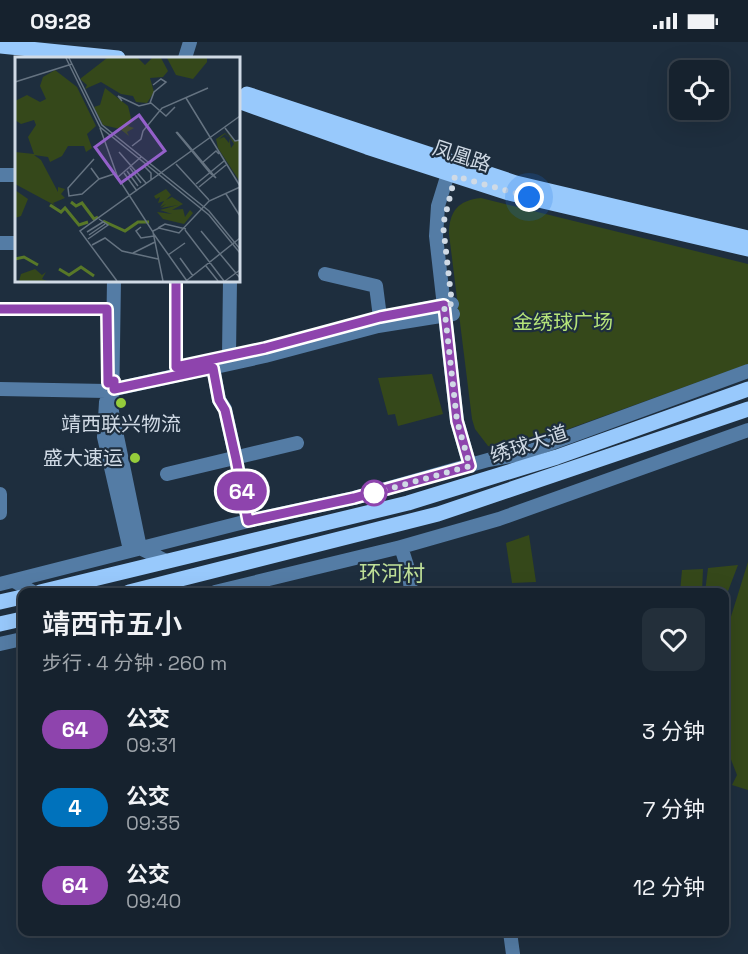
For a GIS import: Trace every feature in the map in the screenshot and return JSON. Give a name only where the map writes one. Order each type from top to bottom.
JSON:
[{"type":"main road","points":[[0,46],[104,57]]},
{"type":"main road","points":[[0,55],[31,57]]},
{"type":"main road","name":"凤凰路","points":[[240,92],[453,169],[509,193],[748,249]]},
{"type":"main road","name":"凤凰路","points":[[240,102],[453,169],[748,238]]},
{"type":"main road","name":"绣球大道","points":[[56,588],[408,503],[547,460],[748,389]]},
{"type":"main road","name":"绣球大道","points":[[145,588],[448,512],[748,409]]},
{"type":"main road","points":[[0,603],[18,598]]},
{"type":"main road","points":[[0,624],[18,620]]},
{"type":"street","points":[[185,57],[190,42]]},
{"type":"street","points":[[453,169],[436,220],[464,418],[475,464]]},
{"type":"street","points":[[325,274],[376,286],[380,317]]},
{"type":"street","points":[[108,282],[112,412],[135,549]]},
{"type":"street","points":[[110,386],[114,282]]},
{"type":"street","points":[[176,282],[176,367]]},
{"type":"street","points":[[229,355],[230,282]]},
{"type":"street","points":[[0,309],[107,309]]},
{"type":"street","points":[[0,381],[110,386],[176,367],[265,348],[380,317],[449,310]]},
{"type":"street","points":[[0,389],[110,386],[213,368],[368,328],[449,310]]},
{"type":"street","points":[[213,368],[219,400],[225,410],[248,521]]},
{"type":"street","points":[[0,584],[522,454],[748,371]]},
{"type":"street","points":[[231,588],[401,547],[499,519],[748,430]]},
{"type":"street","points":[[663,439],[689,451]]},
{"type":"street","points":[[167,474],[297,443]]},
{"type":"street","points":[[0,494],[0,513]]},
{"type":"street","points":[[320,506],[351,518]]},
{"type":"street","points":[[233,525],[261,538]]},
{"type":"street","points":[[401,547],[409,572],[411,588]]},
{"type":"street","points":[[135,549],[164,560]]},
{"type":"street","points":[[223,569],[244,585]]},
{"type":"street","points":[[14,580],[27,588]]},
{"type":"street","points":[[0,644],[18,640]]},
{"type":"street","points":[[511,936],[513,954]]},
{"type":"green space","name":"金绣球广场","points":[[481,198],[748,264],[748,364],[510,450],[488,446],[475,429],[472,419],[449,234],[449,226],[456,208],[466,201]]},
{"type":"green space","points":[[432,374],[443,414],[398,426],[395,414],[388,415],[378,378]]},
{"type":"green space","points":[[529,535],[536,582],[512,583],[506,543]]},
{"type":"green space","points":[[748,562],[748,790],[732,785],[737,775],[729,754],[729,623]]},
{"type":"green space","points":[[738,565],[729,589],[706,588],[708,568]]},
{"type":"green space","points":[[703,569],[702,588],[680,588],[682,570]]},
{"type":"bus line","name":"64","points":[[0,309],[107,309],[108,383],[114,381],[114,389],[213,368],[219,400],[225,410],[248,521],[354,498],[470,466],[462,446],[457,421],[444,305],[380,317],[265,348],[176,367],[176,282]]},
{"type":"place","name":"靖西联兴物流","points":[[121,403]]},
{"type":"place","name":"盛大速运","points":[[135,458]]},
{"type":"district","name":"环河村","points":[[392,573]]},
{"type":"route","points":[[374,493],[470,466],[462,446],[457,421],[444,305],[452,304],[443,235],[444,211],[455,176],[529,197]]}]
